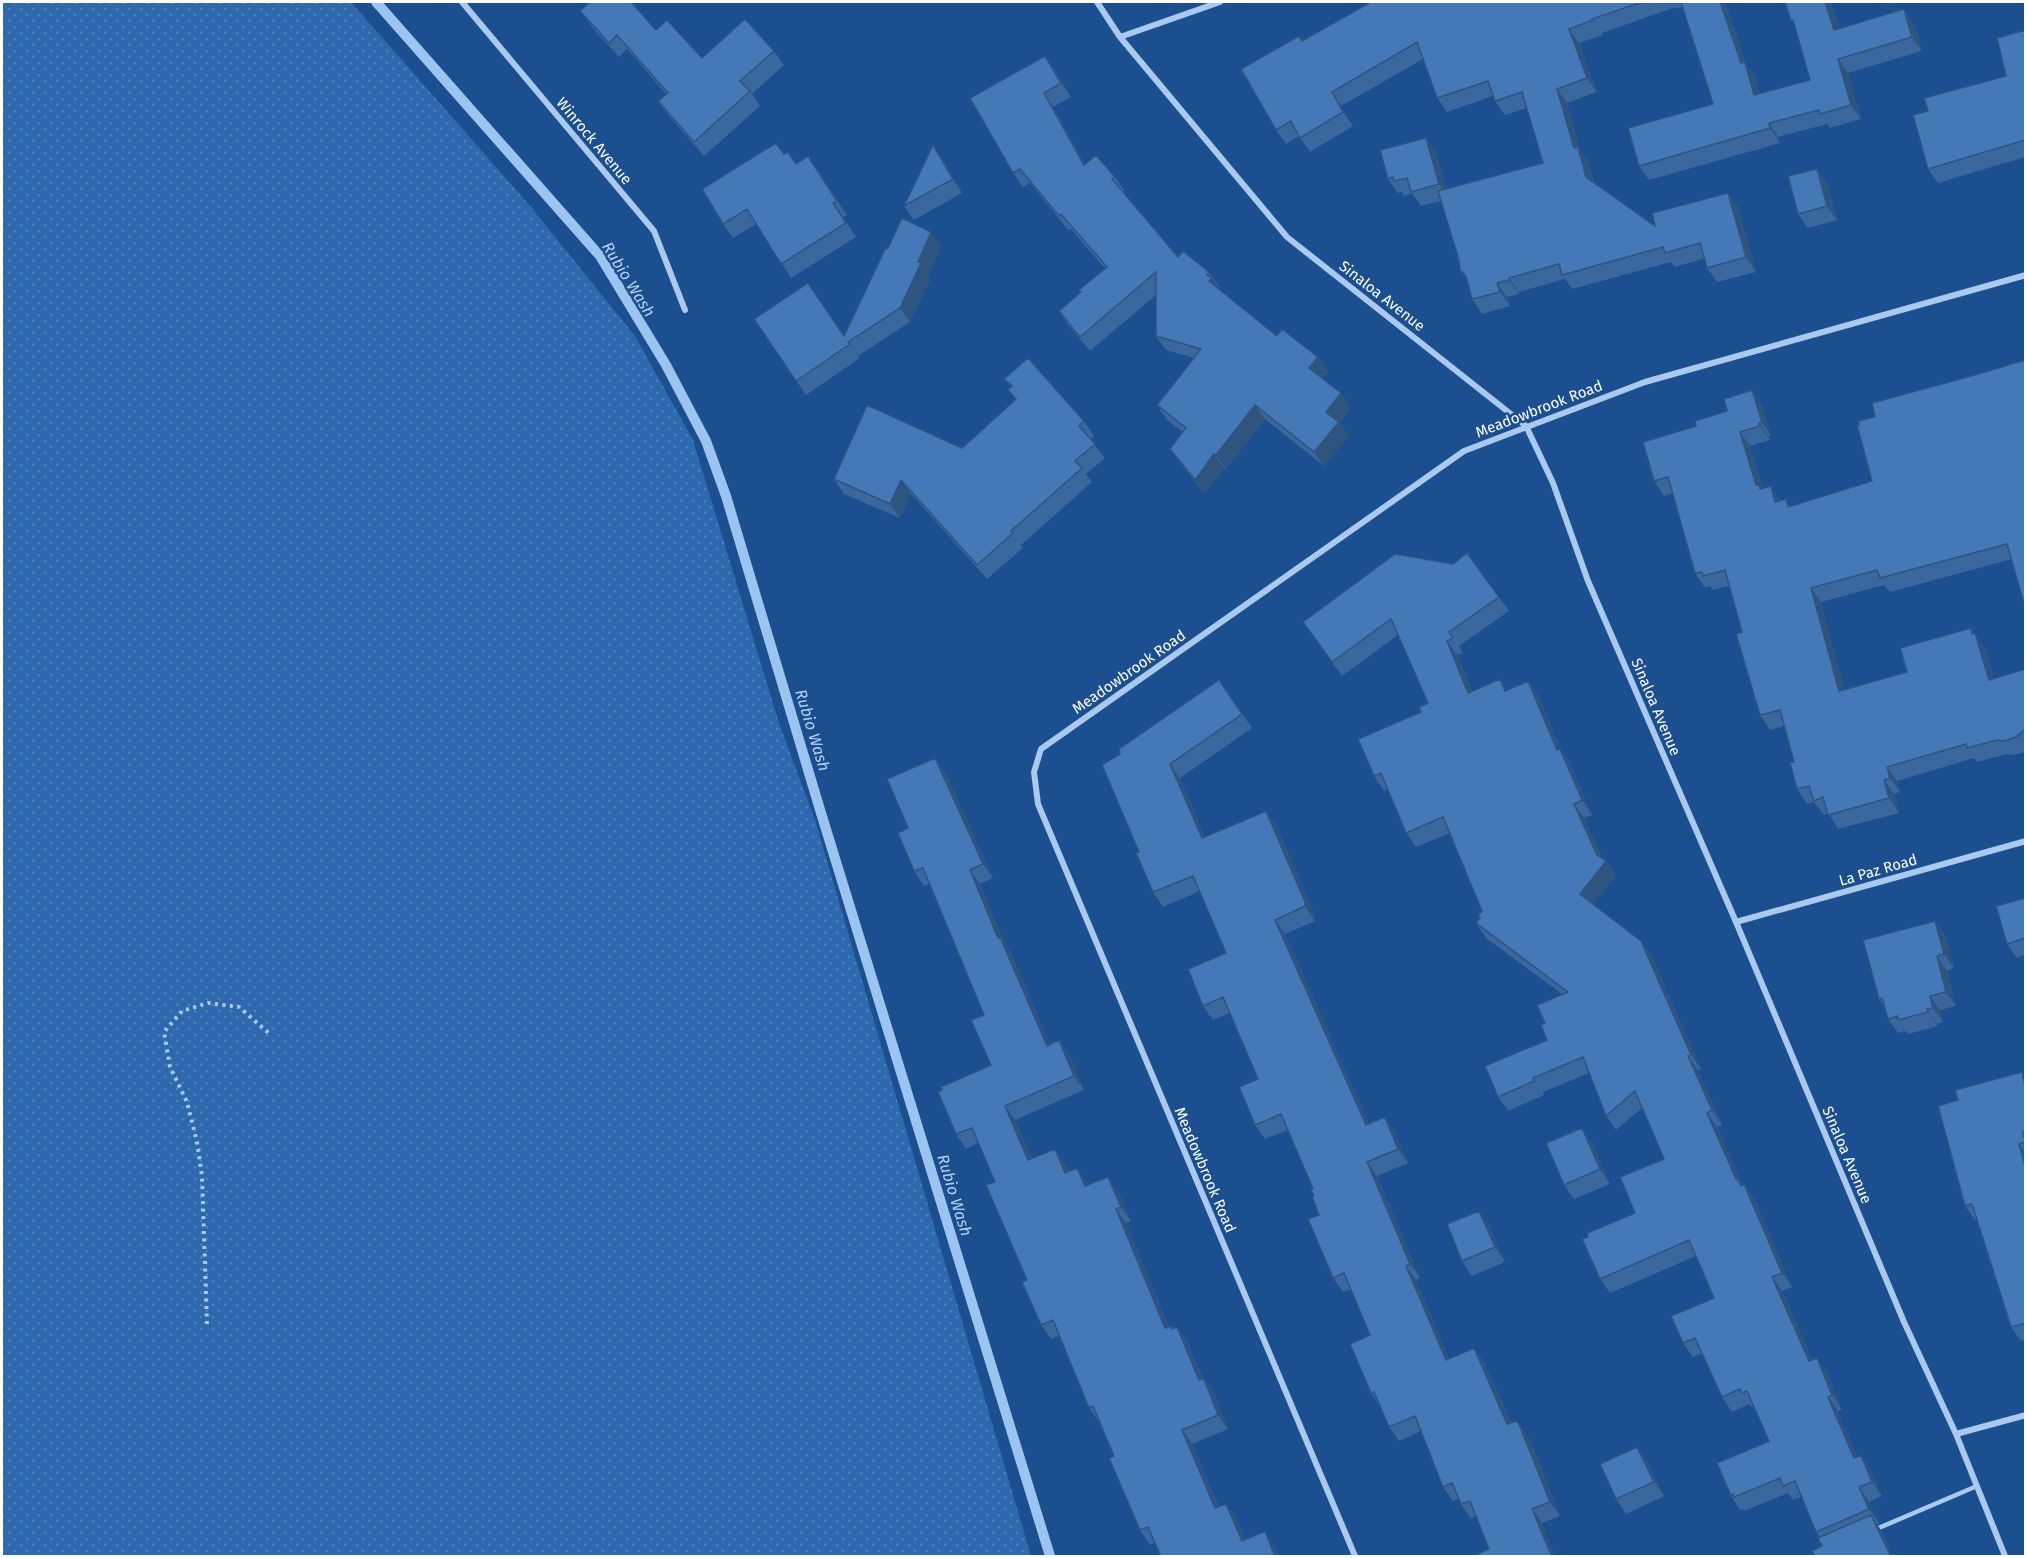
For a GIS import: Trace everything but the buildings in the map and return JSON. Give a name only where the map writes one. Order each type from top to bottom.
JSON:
[{"type":"street","name":"Winrock Avenue","points":[[462,2],[654,231],[685,310]]},
{"type":"street","name":"Sinaloa Avenue","points":[[1097,2],[1120,37],[1287,237],[1526,426],[1553,483],[1588,581],[1736,922],[1904,1322],[1956,1434],[2005,1557]]},
{"type":"street","points":[[1120,37],[1220,2]]},
{"type":"street","name":"Meadowbrook Road","points":[[1355,1557],[1038,804],[1034,772],[1041,749],[1464,451],[1645,382],[2025,274]]},
{"type":"street","name":"La Paz Road","points":[[1736,922],[2025,841]]},
{"type":"street","points":[[1956,1434],[2025,1415]]},
{"type":"lane","points":[[1870,1532],[1977,1486]]},
{"type":"path","points":[[207,1324],[202,1176],[197,1142],[187,1102],[170,1067],[164,1032],[182,1011],[208,1003],[239,1007],[271,1035]]},
{"type":"shaded area","points":[[2,2],[351,2],[531,207],[635,336],[693,440],[779,723],[815,820],[1031,1556],[2,1556]]},
{"type":"waterway","name":"Rubio Wash","points":[[376,2],[600,256],[666,365],[706,441],[726,496],[821,813],[1050,1556]]}]
